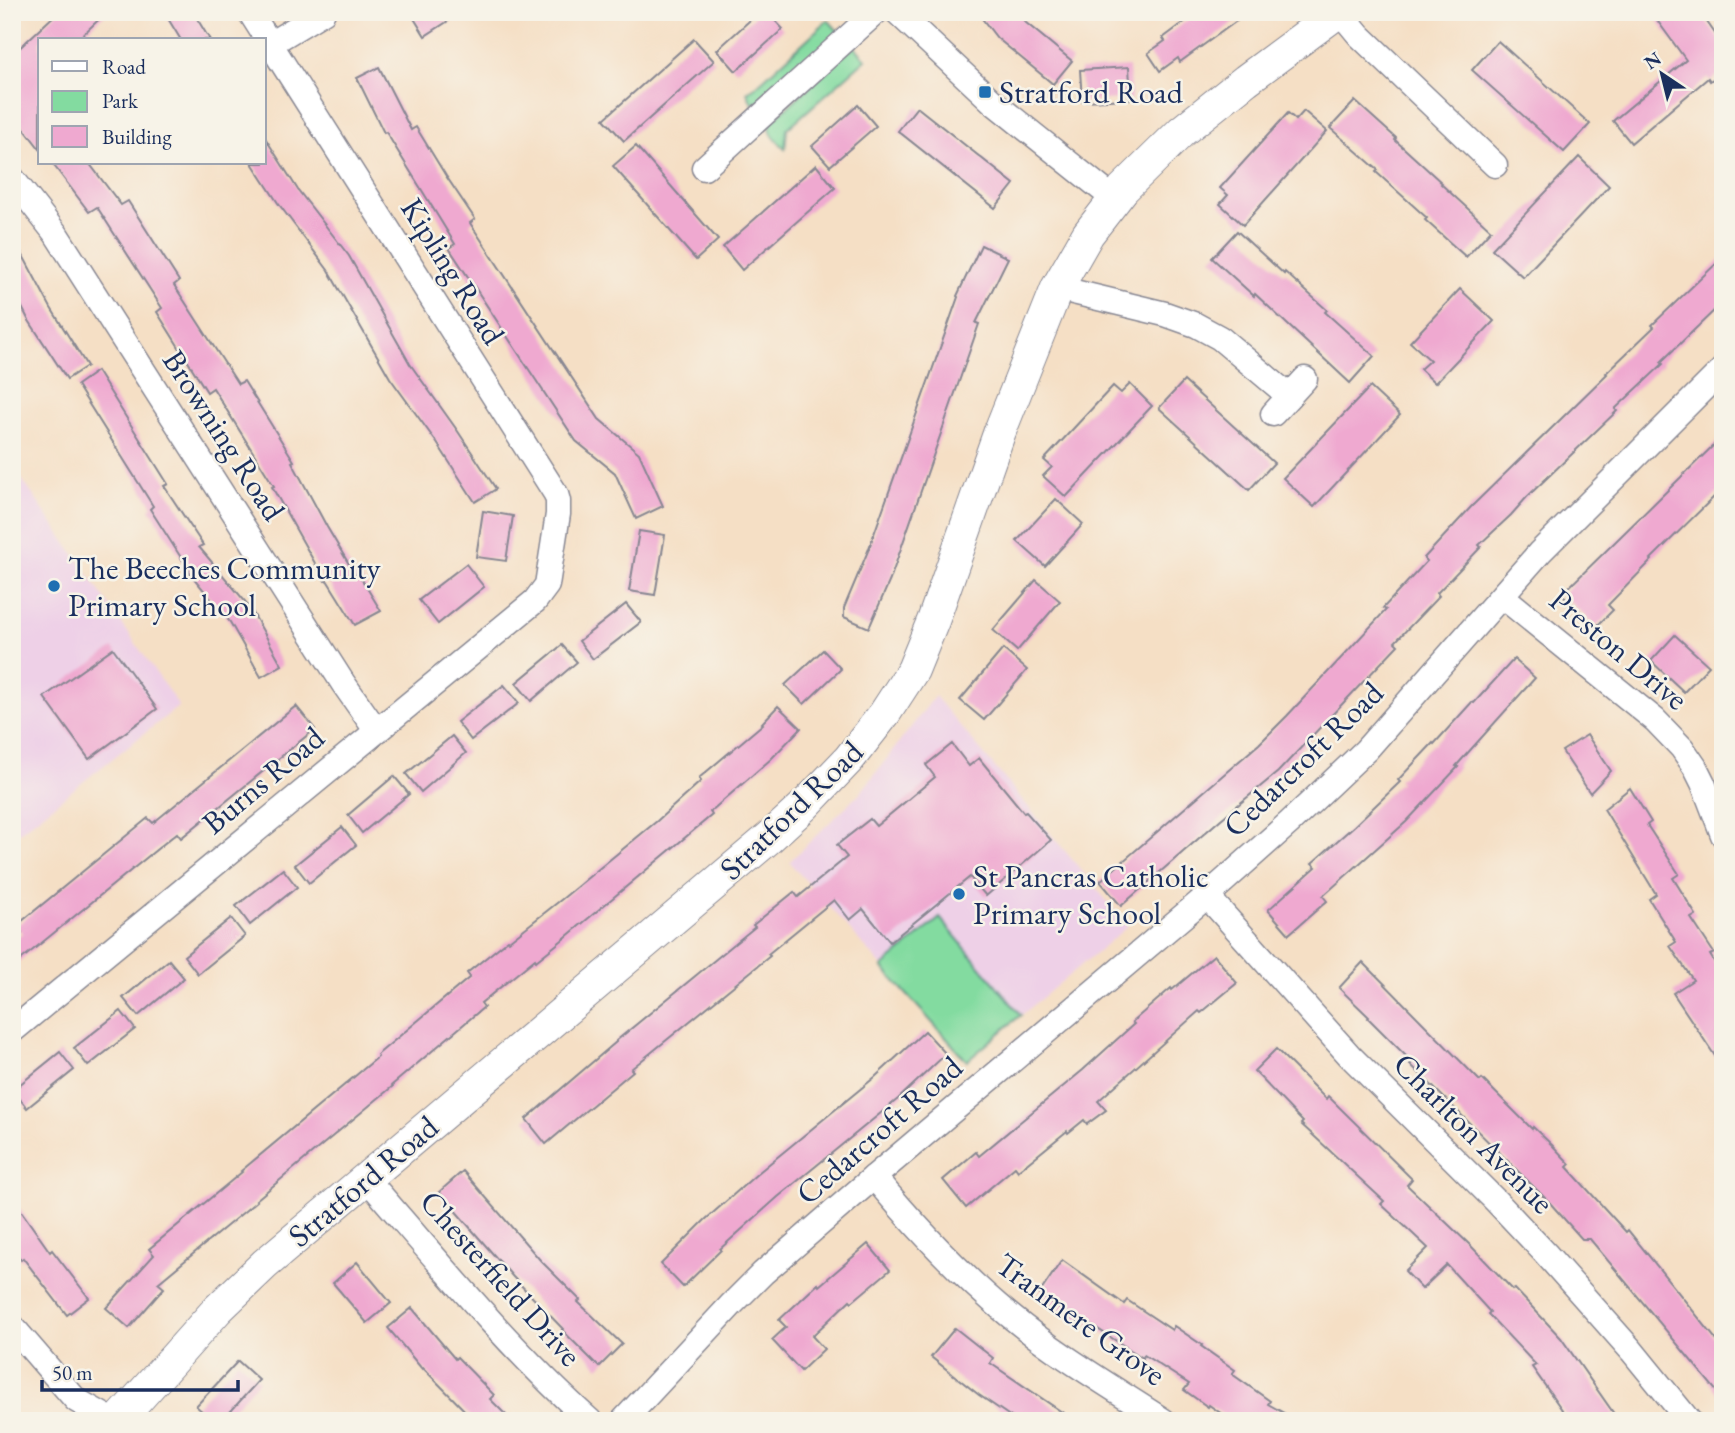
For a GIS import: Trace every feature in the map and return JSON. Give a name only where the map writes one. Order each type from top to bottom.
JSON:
[{"type":"street","name":"Kipling Road","points":[[250,12],[557,497],[558,514],[548,576]]},
{"type":"street","points":[[270,44],[323,12]]},
{"type":"street","points":[[704,168],[876,12]]},
{"type":"street","points":[[897,12],[993,103],[1114,199]]},
{"type":"street","points":[[1339,12],[1359,35],[1495,165]]},
{"type":"street","name":"Stratford Road","points":[[118,1421],[217,1310],[265,1264],[778,830],[849,759],[885,713],[913,670],[1000,431],[1057,288],[1088,234],[1114,199],[1182,131],[1339,12]]},
{"type":"street","name":"Browning Road","points":[[12,178],[56,234],[376,730]]},
{"type":"street","points":[[1057,288],[1165,314],[1196,325],[1220,338],[1289,396]]},
{"type":"street","name":"Cedarcroft Road","points":[[623,1421],[763,1273],[1207,896],[1366,750],[1540,552],[1723,369]]},
{"type":"street","name":"Burns Road","points":[[12,1031],[534,601],[547,585],[548,576]]},
{"type":"street","name":"Preston Drive","points":[[1502,596],[1646,713],[1682,748],[1703,783],[1723,835]]},
{"type":"street","name":"Charlton Avenue","points":[[1207,896],[1350,1056],[1546,1254],[1632,1350],[1689,1421]]},
{"type":"street","name":"Tranmere Grove","points":[[874,1177],[912,1223],[1009,1315],[1046,1343],[1164,1421]]},
{"type":"street","name":"Chesterfield Drive","points":[[366,1178],[489,1320],[590,1421]]},
{"type":"street","points":[[12,1326],[76,1401],[113,1421]]},
{"type":"shaded area","name":"The Beeches Community Primary School","points":[[12,465],[179,706],[12,838]]},
{"type":"shaded area","name":"St Pancras Catholic Primary School","points":[[935,696],[1128,926],[967,1061],[789,862],[862,791]]},
{"type":"green space","points":[[828,20],[840,33],[763,100],[752,104],[747,92]]},
{"type":"green space","points":[[854,46],[866,59],[787,129],[785,149],[771,133],[772,121]]},
{"type":"green space","points":[[940,918],[1021,1015],[967,1061],[882,967]]},
{"type":"building","points":[[58,12],[107,12],[79,38],[38,38],[38,146],[12,113],[12,55]]},
{"type":"building","points":[[164,12],[193,12],[209,38],[180,38]]},
{"type":"building","points":[[410,12],[462,12],[425,36]]},
{"type":"building","points":[[759,12],[767,12],[783,29],[736,71],[717,50]]},
{"type":"building","points":[[977,12],[1017,12],[1025,22],[1072,61],[1053,84],[997,38]]},
{"type":"building","points":[[1198,12],[1249,12],[1180,62],[1178,58],[1160,71],[1148,53]]},
{"type":"building","points":[[1651,12],[1700,12],[1723,45],[1723,72],[1710,81],[1708,78],[1631,143],[1613,121],[1686,60]]},
{"type":"building","points":[[694,39],[714,61],[624,141],[604,119]]},
{"type":"building","points":[[1498,41],[1590,124],[1564,152],[1472,70]]},
{"type":"building","points":[[379,67],[411,130],[416,127],[475,219],[470,223],[599,419],[639,453],[663,506],[636,519],[615,473],[576,441],[449,248],[455,244],[386,132],[384,133],[357,78]]},
{"type":"building","points":[[1129,67],[1131,99],[1082,101],[1080,70]]},
{"type":"building","points":[[1355,101],[1491,230],[1466,257],[1376,172],[1378,170],[1330,128]]},
{"type":"building","points":[[858,105],[876,126],[830,166],[812,146]]},
{"type":"building","points":[[917,107],[1014,184],[995,208],[898,131]]},
{"type":"building","points":[[1304,111],[1327,131],[1243,225],[1220,204],[1228,195],[1220,188],[1288,113],[1296,120]]},
{"type":"building","points":[[266,139],[298,190],[349,256],[410,364],[496,489],[475,502],[390,378],[328,270],[253,164],[266,164]]},
{"type":"building","points":[[636,146],[718,240],[696,260],[613,166]]},
{"type":"building","points":[[1579,157],[1609,186],[1523,277],[1492,249]]},
{"type":"building","points":[[53,164],[90,164],[121,205],[128,201],[179,281],[174,285],[238,384],[244,381],[294,461],[292,462],[327,527],[356,576],[359,575],[381,611],[355,625],[327,580],[325,581],[272,487],[274,486],[213,388],[207,392],[157,312],[162,308],[97,207],[89,212]]},
{"type":"building","points":[[816,165],[835,188],[742,270],[723,247]]},
{"type":"building","points":[[1237,231],[1327,310],[1325,312],[1374,356],[1350,383],[1255,294],[1254,296],[1212,258]]},
{"type":"building","points":[[12,235],[51,308],[87,366],[67,379],[28,319],[12,288]]},
{"type":"building","points":[[981,245],[1008,258],[976,323],[979,324],[890,580],[869,628],[844,617],[844,608],[868,551],[957,296]]},
{"type":"building","points":[[1723,257],[1723,302],[1615,409],[1617,411],[1479,545],[1481,547],[1437,593],[1439,596],[1395,642],[1398,645],[1278,772],[1121,906],[1100,881],[1259,744],[1287,716],[1386,610],[1383,608],[1427,561],[1424,558],[1471,507]]},
{"type":"building","points":[[1460,289],[1494,321],[1435,383],[1420,369],[1430,360],[1410,342]]},
{"type":"building","points":[[97,371],[168,484],[164,486],[203,545],[199,547],[249,606],[282,665],[261,677],[230,622],[188,571],[150,509],[153,506],[77,385]]},
{"type":"building","points":[[1184,381],[1274,463],[1249,490],[1159,408]]},
{"type":"building","points":[[1130,384],[1152,406],[1066,497],[1043,476],[1052,467],[1044,460],[1113,386],[1121,393]]},
{"type":"building","points":[[1370,387],[1400,415],[1314,507],[1283,478]]},
{"type":"building","points":[[1723,436],[1723,488],[1608,605],[1613,610],[1596,627],[1562,594]]},
{"type":"building","points":[[1056,499],[1083,524],[1045,566],[1017,541]]},
{"type":"building","points":[[483,511],[513,516],[506,561],[476,557]]},
{"type":"building","points":[[639,531],[665,535],[655,595],[629,591]]},
{"type":"building","points":[[466,564],[484,587],[438,624],[419,600]]},
{"type":"building","points":[[1036,580],[1060,601],[1017,651],[993,630]]},
{"type":"building","points":[[626,604],[641,622],[593,659],[579,641]]},
{"type":"building","points":[[1675,635],[1709,666],[1684,692],[1651,661]]},
{"type":"building","points":[[562,645],[577,662],[531,701],[516,683]]},
{"type":"building","points":[[113,648],[157,709],[89,759],[44,697]]},
{"type":"building","points":[[1003,649],[1027,670],[984,720],[960,700]]},
{"type":"building","points":[[823,650],[841,669],[804,704],[785,685]]},
{"type":"building","points":[[1514,659],[1535,678],[1406,822],[1323,896],[1327,901],[1289,934],[1268,910],[1316,867],[1312,863],[1400,782],[1398,780]]},
{"type":"building","points":[[504,685],[519,703],[471,740],[457,722]]},
{"type":"building","points":[[296,706],[315,729],[181,838],[177,833],[12,967],[12,941],[22,933],[16,926],[148,818],[153,823]]},
{"type":"building","points":[[778,706],[801,728],[771,759],[710,812],[712,815],[566,937],[481,1003],[484,1007],[393,1086],[158,1283],[164,1288],[129,1328],[106,1308],[154,1255],[149,1249],[378,1057],[377,1055],[470,977],[467,973],[657,821],[701,781],[699,778],[763,724]]},
{"type":"building","points":[[1587,735],[1611,771],[1590,793],[1562,751]]},
{"type":"building","points":[[452,736],[466,753],[421,792],[406,774]]},
{"type":"building","points":[[952,744],[969,766],[979,758],[1024,813],[1026,812],[1051,840],[986,896],[970,877],[890,942],[863,909],[850,920],[834,900],[631,1069],[633,1071],[546,1144],[526,1119],[755,927],[753,925],[794,892],[798,897],[847,857],[837,845],[870,819],[876,826],[935,777],[926,765]]},
{"type":"building","points":[[394,776],[409,794],[362,833],[348,815]]},
{"type":"building","points":[[1630,788],[1651,822],[1647,825],[1679,874],[1673,878],[1696,915],[1691,918],[1714,953],[1710,955],[1723,976],[1723,1068],[1673,993],[1693,980],[1670,946],[1676,942],[1649,899],[1656,894],[1604,809]]},
{"type":"building","points":[[342,827],[356,845],[309,883],[295,865]]},
{"type":"building","points":[[283,869],[297,887],[250,925],[236,906]]},
{"type":"building","points":[[231,918],[245,936],[198,974],[184,956]]},
{"type":"building","points":[[1214,955],[1237,983],[1201,1013],[1199,1011],[1098,1101],[1106,1110],[1087,1124],[1084,1120],[1068,1133],[1067,1131],[1018,1171],[1015,1167],[966,1208],[943,1180],[976,1152],[979,1156],[1083,1070],[1134,1024],[1132,1022]]},
{"type":"building","points":[[169,960],[184,978],[138,1016],[123,998]]},
{"type":"building","points":[[1363,962],[1480,1081],[1482,1079],[1552,1145],[1570,1164],[1567,1167],[1626,1232],[1628,1230],[1723,1348],[1723,1399],[1590,1239],[1582,1239],[1339,988]]},
{"type":"building","points":[[121,1011],[135,1029],[88,1066],[74,1048]]},
{"type":"building","points":[[925,1031],[946,1054],[898,1099],[778,1197],[720,1249],[683,1287],[661,1264],[758,1173],[875,1077]]},
{"type":"building","points":[[1276,1049],[1412,1179],[1407,1185],[1513,1290],[1515,1289],[1561,1338],[1619,1421],[1570,1421],[1532,1367],[1536,1365],[1447,1265],[1422,1289],[1405,1271],[1428,1248],[1381,1204],[1384,1201],[1301,1124],[1303,1122],[1254,1071]]},
{"type":"building","points":[[60,1052],[74,1070],[27,1108],[13,1090]]},
{"type":"building","points":[[463,1171],[541,1261],[580,1300],[578,1302],[622,1344],[599,1367],[513,1277],[439,1192]]},
{"type":"building","points":[[12,1198],[50,1252],[52,1250],[89,1298],[67,1315],[12,1247]]},
{"type":"building","points":[[868,1244],[890,1270],[852,1302],[850,1300],[812,1336],[824,1349],[801,1371],[772,1340],[786,1327],[779,1320]]},
{"type":"building","points":[[1062,1260],[1124,1304],[1127,1300],[1172,1330],[1174,1326],[1202,1345],[1235,1370],[1232,1374],[1270,1401],[1268,1404],[1298,1421],[1232,1421],[1184,1390],[1189,1384],[1082,1319],[1080,1323],[1039,1294]]},
{"type":"building","points":[[357,1262],[391,1303],[367,1323],[333,1283]]},
{"type":"building","points":[[412,1308],[455,1359],[457,1357],[494,1395],[490,1399],[512,1421],[475,1421],[422,1369],[388,1328]]},
{"type":"building","points":[[955,1328],[993,1358],[990,1363],[1075,1421],[1017,1421],[979,1395],[931,1357]]},
{"type":"building","points":[[238,1361],[259,1380],[222,1421],[213,1421],[196,1406]]},
{"type":"place","name":"Stratford Road","points":[[985,92]]},
{"type":"place","name":"The Beeches Community Primary School","points":[[54,586]]},
{"type":"place","name":"St Pancras Catholic Primary School","points":[[959,894]]}]
